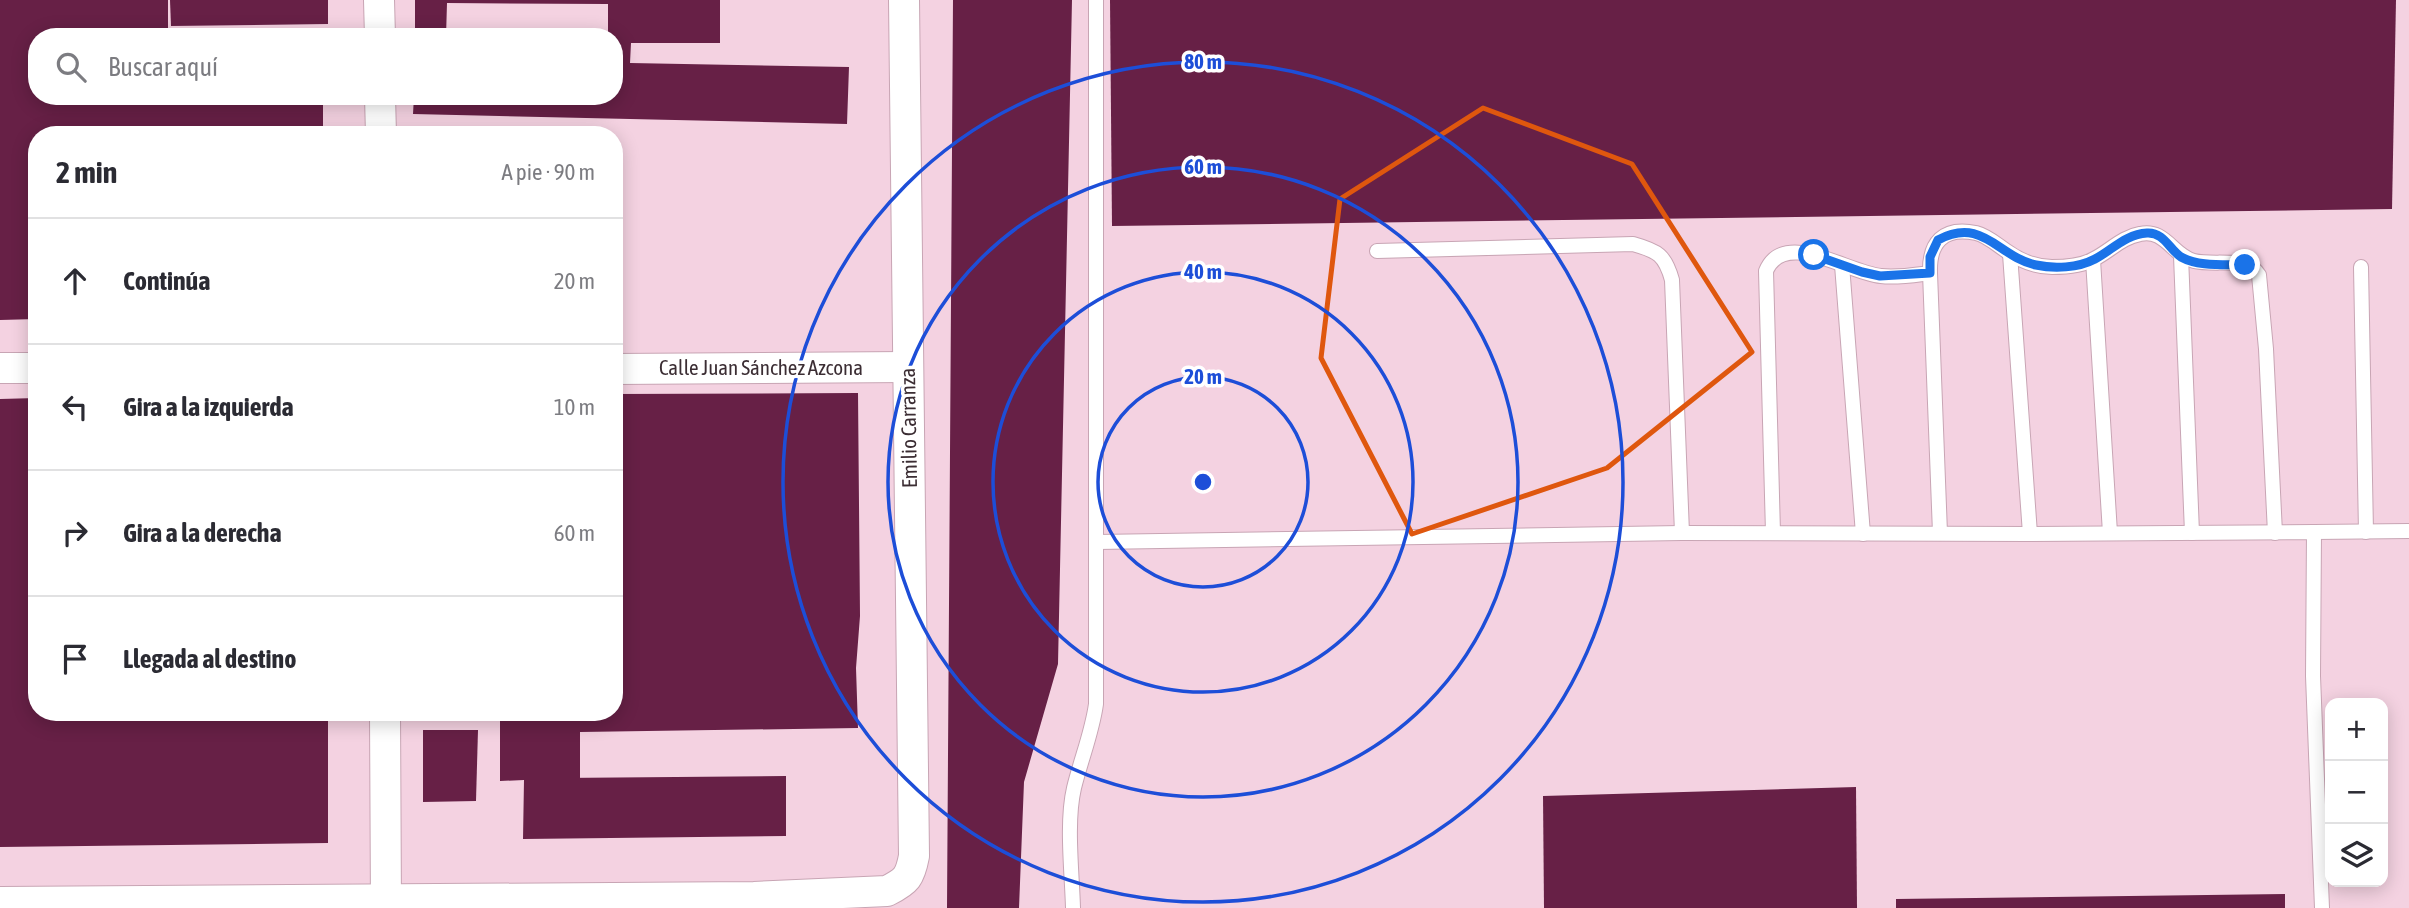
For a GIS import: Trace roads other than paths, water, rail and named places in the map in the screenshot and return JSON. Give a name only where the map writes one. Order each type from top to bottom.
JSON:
[{"type":"street","points":[[380,0],[380,28]]},
{"type":"street","name":"Emilio Carranza","points":[[386,904],[754,897],[887,891],[901,884],[911,873],[914,856],[904,0]]},
{"type":"street","points":[[380,105],[381,126]]},
{"type":"street","name":"Calle Juan Sánchez Azcona","points":[[623,369],[908,367]]},
{"type":"street","points":[[0,368],[28,368]]},
{"type":"street","points":[[0,902],[386,904],[385,721]]},
{"type":"lane","points":[[1073,908],[1074,789],[1093,727],[1096,704],[1096,0]]},
{"type":"lane","points":[[1940,533],[1930,257],[1938,240],[1958,232],[1976,233],[1992,240],[2010,254],[2035,265],[2074,266],[2093,260],[2121,241],[2152,233],[2160,236],[2180,256],[2193,261],[2252,266],[2259,275],[2266,349],[2275,533]]},
{"type":"lane","points":[[1377,251],[1633,244],[1660,254],[1667,264],[1672,280],[1682,533]]},
{"type":"lane","points":[[1773,533],[1766,271],[1775,256],[1793,252],[1814,255],[1880,276],[1930,273]]},
{"type":"lane","points":[[2010,254],[2030,534]]},
{"type":"lane","points":[[2180,256],[2192,533]]},
{"type":"lane","points":[[2093,260],[2110,533]]},
{"type":"lane","points":[[1842,265],[1863,534]]},
{"type":"lane","points":[[2361,267],[2366,532]]},
{"type":"lane","points":[[1097,542],[1682,533],[2409,531]]},
{"type":"lane","points":[[2314,532],[2313,676],[2322,908]]}]
